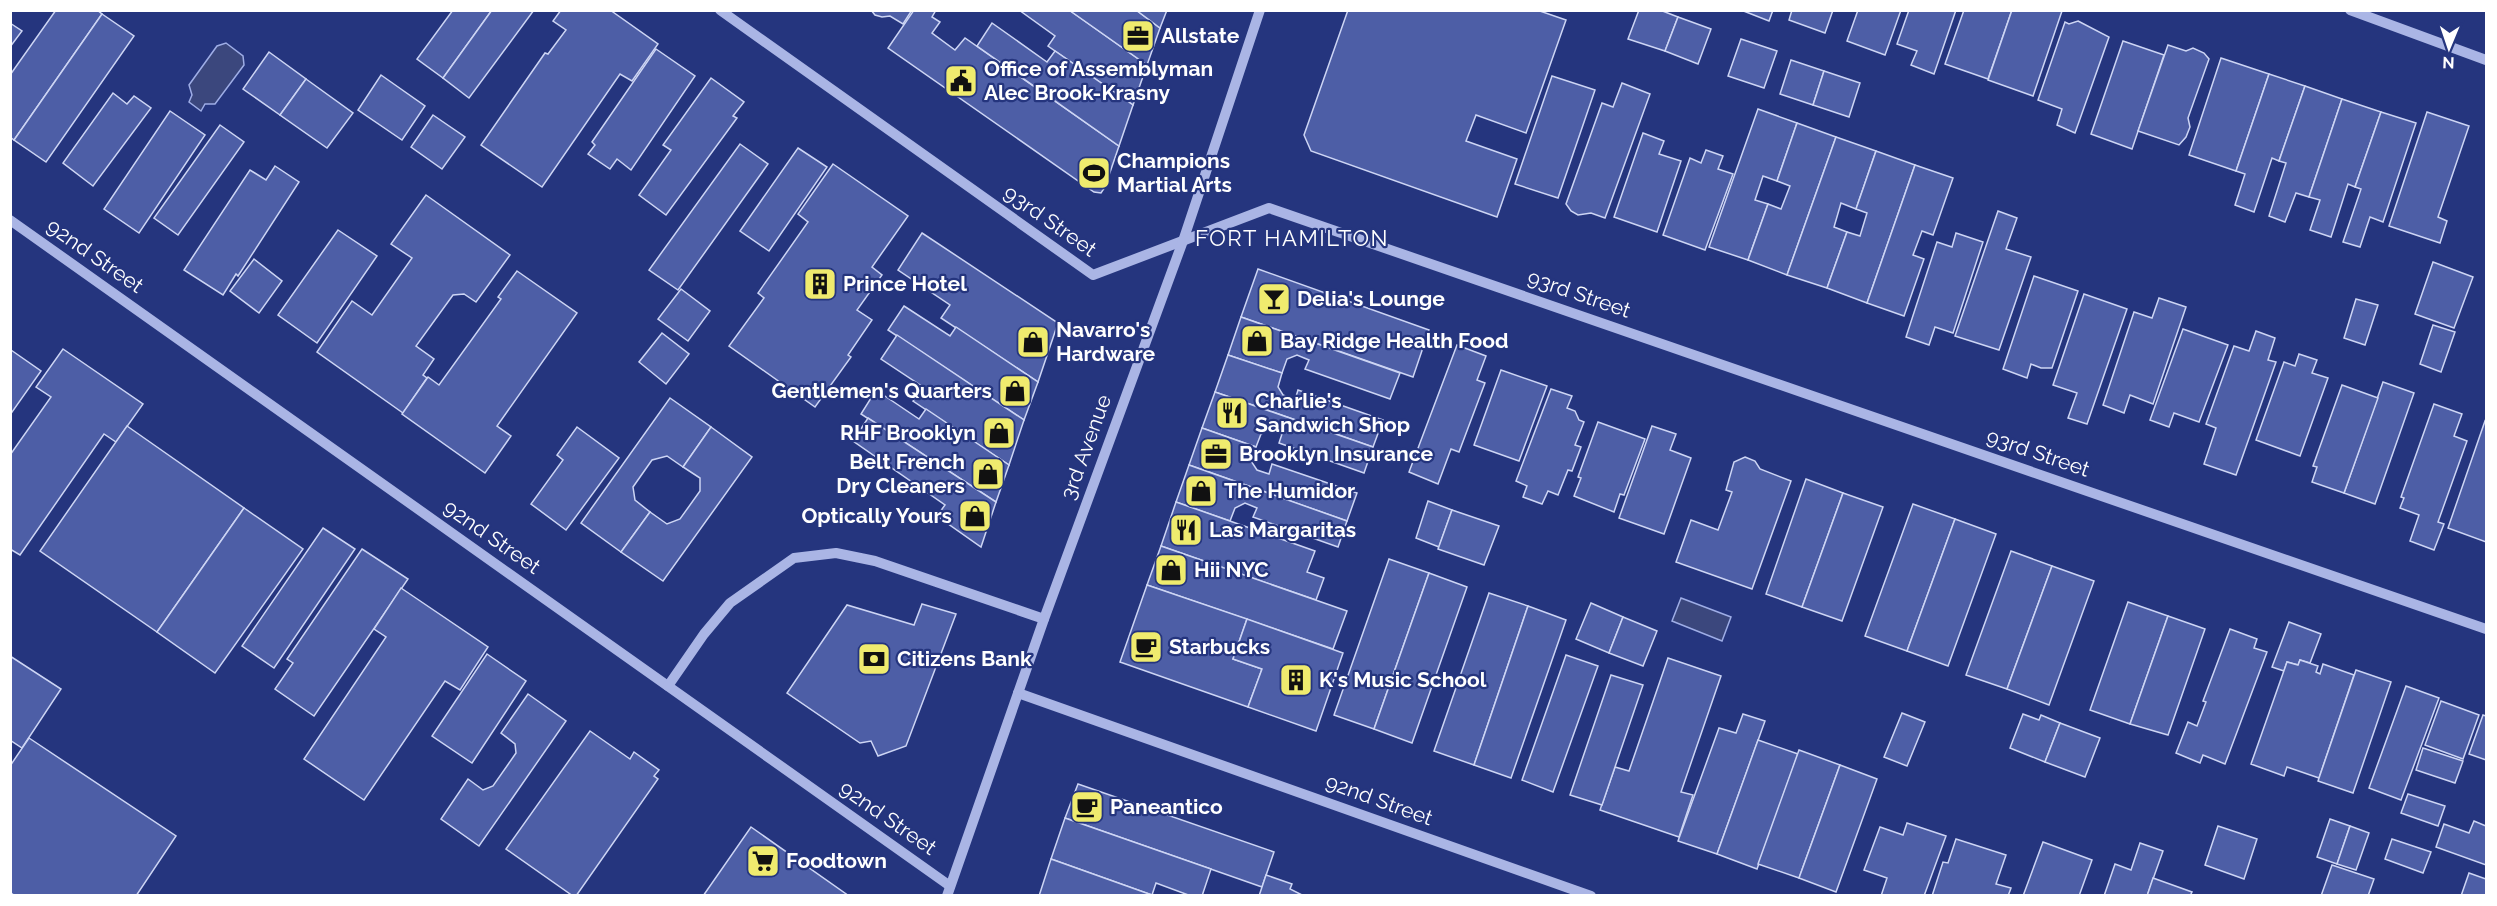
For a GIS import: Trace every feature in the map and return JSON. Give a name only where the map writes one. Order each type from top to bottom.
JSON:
[{"type":"street","name":"93rd Street","points":[[720,10],[1092,275],[1269,208],[2487,629]]},
{"type":"street","name":"3rd Avenue","points":[[949,891],[1044,619],[1183,241],[1260,10]]},
{"type":"street","points":[[2350,10],[2487,60]]},
{"type":"street","name":"92nd Street","points":[[10,220],[668,686],[949,891]]},
{"type":"street","points":[[668,686],[704,634],[730,603],[794,558],[836,553],[875,561],[1044,619]]},
{"type":"street","name":"92nd Street","points":[[1018,693],[1591,896]]},
{"type":"water","points":[[226,43],[243,56],[244,65],[215,104],[205,104],[201,111],[189,102],[192,95],[189,85],[217,46]]},
{"type":"water","points":[[1681,598],[1731,617],[1722,641],[1672,621]]},
{"type":"building","points":[[56,10],[97,10],[102,14],[14,140],[10,137],[10,75]]},
{"type":"building","points":[[453,10],[492,10],[443,78],[417,59]]},
{"type":"building","points":[[492,10],[534,10],[469,98],[443,78]]},
{"type":"building","points":[[561,10],[610,10],[658,44],[632,81],[620,74],[542,187],[481,145],[545,53],[548,54],[566,30],[553,21]]},
{"type":"building","points":[[871,10],[912,10],[903,24],[890,16],[875,15]]},
{"type":"building","points":[[914,10],[936,10],[932,17],[940,22],[932,33],[955,50],[965,38],[1119,146],[1101,193],[1094,192],[888,48]]},
{"type":"building","points":[[1019,10],[1069,10],[1147,65],[1133,105],[1048,46],[1055,36]]},
{"type":"building","points":[[1069,10],[1136,10],[1160,28],[1147,65]]},
{"type":"building","points":[[1136,10],[1167,10],[1160,28]]},
{"type":"building","points":[[1348,10],[1537,10],[1566,20],[1526,133],[1476,115],[1466,141],[1517,159],[1497,217],[1311,151],[1304,135]]},
{"type":"building","points":[[1639,10],[1660,10],[1678,17],[1665,51],[1628,39]]},
{"type":"building","points":[[1741,10],[1773,10],[1769,21]]},
{"type":"building","points":[[1792,10],[1833,10],[1825,33],[1789,20]]},
{"type":"building","points":[[1858,10],[1901,10],[1885,55],[1847,41]]},
{"type":"building","points":[[1909,10],[1956,10],[1934,74],[1911,65],[1917,51],[1897,44]]},
{"type":"building","points":[[1964,10],[2012,10],[1988,79],[1945,64]]},
{"type":"building","points":[[2012,10],[2062,11],[2033,96],[1988,80]]},
{"type":"building","points":[[102,14],[134,36],[46,162],[14,140]]},
{"type":"building","points":[[1678,17],[1711,29],[1698,64],[1665,51]]},
{"type":"building","points":[[2078,21],[2109,37],[2075,133],[2057,125],[2062,109],[2038,100],[2065,22],[2069,24]]},
{"type":"building","points":[[10,23],[22,31],[10,47]]},
{"type":"building","points":[[992,23],[1047,62],[1055,51],[1133,105],[1119,146],[977,46]]},
{"type":"building","points":[[1741,39],[1777,51],[1764,88],[1728,76]]},
{"type":"building","points":[[2123,41],[2164,55],[2132,149],[2091,134]]},
{"type":"building","points":[[2168,45],[2186,51],[2193,48],[2204,53],[2209,59],[2188,118],[2190,127],[2186,137],[2179,145],[2138,131]]},
{"type":"building","points":[[656,49],[695,76],[631,170],[617,159],[610,169],[588,154],[595,145],[592,142]]},
{"type":"building","points":[[269,52],[306,79],[280,115],[243,89]]},
{"type":"building","points":[[2221,58],[2269,74],[2236,171],[2189,155]]},
{"type":"building","points":[[1791,60],[1824,71],[1813,105],[1780,94]]},
{"type":"building","points":[[1824,71],[1860,83],[1849,117],[1813,105]]},
{"type":"building","points":[[2269,74],[2305,86],[2279,161],[2272,158],[2254,212],[2235,205],[2245,174],[2236,171]]},
{"type":"building","points":[[381,75],[425,106],[402,140],[358,110]]},
{"type":"building","points":[[1552,76],[1595,90],[1558,198],[1515,184]]},
{"type":"building","points":[[711,78],[744,102],[733,116],[737,118],[666,215],[639,195],[671,150],[663,145]]},
{"type":"building","points":[[306,79],[353,113],[327,148],[280,115]]},
{"type":"building","points":[[1622,83],[1650,94],[1605,218],[1591,213],[1578,215],[1566,204],[1602,103],[1613,107]]},
{"type":"building","points":[[2305,86],[2342,99],[2309,197],[2296,193],[2285,222],[2269,216],[2286,163],[2279,161]]},
{"type":"building","points":[[113,93],[127,104],[134,96],[151,108],[93,186],[63,163]]},
{"type":"building","points":[[2342,99],[2381,112],[2355,187],[2348,184],[2331,237],[2310,230],[2320,200],[2309,197]]},
{"type":"building","points":[[1758,109],[1797,123],[1777,181],[1763,176],[1755,200],[1768,204],[1748,260],[1709,247]]},
{"type":"building","points":[[170,111],[205,135],[139,233],[104,209]]},
{"type":"building","points":[[2381,112],[2416,123],[2383,222],[2370,217],[2360,247],[2343,242],[2361,189],[2355,187]]},
{"type":"building","points":[[2427,112],[2469,126],[2438,217],[2447,221],[2440,243],[2389,226]]},
{"type":"building","points":[[433,115],[465,137],[442,169],[411,147]]},
{"type":"building","points":[[1797,123],[1836,137],[1787,275],[1748,260],[1768,204],[1781,209],[1790,186],[1777,181]]},
{"type":"building","points":[[220,125],[244,142],[178,235],[154,218]]},
{"type":"building","points":[[1643,133],[1664,141],[1659,154],[1681,161],[1657,232],[1614,217]]},
{"type":"building","points":[[1836,137],[1876,151],[1856,209],[1841,203],[1834,227],[1847,232],[1827,288],[1787,275]]},
{"type":"building","points":[[740,144],[768,164],[678,290],[649,270]]},
{"type":"building","points":[[798,148],[827,167],[769,251],[740,231]]},
{"type":"building","points":[[1706,150],[1723,156],[1718,169],[1733,174],[1705,250],[1663,235],[1690,158],[1701,163]]},
{"type":"building","points":[[1876,151],[1915,165],[1867,303],[1827,288],[1847,232],[1860,236],[1867,213],[1856,209]]},
{"type":"building","name":"Prince Hotel","points":[[833,164],[908,216],[872,267],[882,275],[857,310],[872,320],[848,355],[851,357],[815,407],[729,346],[764,298],[758,293],[808,222],[798,214]]},
{"type":"building","points":[[1915,165],[1953,178],[1933,235],[1922,231],[1913,255],[1924,259],[1904,316],[1867,303]]},
{"type":"building","points":[[275,166],[299,182],[238,276],[236,274],[223,295],[184,270],[250,170],[266,180]]},
{"type":"building","points":[[426,195],[510,255],[476,302],[464,294],[453,295],[416,346],[434,359],[423,375],[427,378],[403,413],[317,352],[352,301],[372,315],[412,258],[391,244]]},
{"type":"building","points":[[1998,211],[2017,218],[2006,249],[2031,257],[1999,350],[1955,336]]},
{"type":"building","points":[[338,230],[377,256],[317,343],[278,315]]},
{"type":"building","points":[[922,233],[1058,323],[1038,382],[941,318],[950,305],[898,270]]},
{"type":"building","points":[[1956,233],[1983,242],[1953,333],[1935,327],[1929,345],[1906,337],[1937,242],[1952,247]]},
{"type":"building","points":[[254,259],[282,281],[259,313],[230,291]]},
{"type":"building","points":[[2433,262],[2473,277],[2454,328],[2415,314]]},
{"type":"building","points":[[1258,269],[1429,330],[1413,377],[1241,317]]},
{"type":"building","points":[[517,271],[577,313],[497,426],[511,436],[485,473],[402,414],[428,377],[439,385],[501,299],[498,297]]},
{"type":"building","points":[[2034,276],[2078,291],[2052,368],[2041,368],[2031,364],[2027,378],[2003,369]]},
{"type":"building","points":[[681,289],[710,311],[688,341],[658,319]]},
{"type":"building","points":[[2084,294],[2127,309],[2087,424],[2068,418],[2077,393],[2053,385]]},
{"type":"building","points":[[2159,298],[2186,307],[2153,404],[2130,395],[2124,413],[2103,405],[2134,312],[2152,318]]},
{"type":"building","points":[[2356,299],[2378,305],[2365,345],[2344,338]]},
{"type":"building","points":[[904,306],[950,336],[956,327],[1038,382],[1024,420],[888,330]]},
{"type":"building","points":[[1241,317],[1400,373],[1390,399],[1305,369],[1309,360],[1297,355],[1287,359],[1282,373],[1228,355]]},
{"type":"building","points":[[2433,325],[2455,332],[2441,372],[2420,364]]},
{"type":"building","points":[[2183,329],[2228,345],[2199,422],[2174,413],[2169,427],[2150,420]]},
{"type":"building","points":[[2256,331],[2275,338],[2268,360],[2276,362],[2236,475],[2204,464],[2216,428],[2206,424],[2234,346],[2249,351]]},
{"type":"building","points":[[662,333],[689,354],[666,384],[639,362]]},
{"type":"building","points":[[897,335],[1024,420],[1009,465],[913,401],[923,387],[881,359]]},
{"type":"building","points":[[1457,345],[1486,356],[1477,380],[1485,383],[1459,452],[1451,449],[1438,484],[1409,472]]},
{"type":"building","points":[[63,349],[143,404],[116,442],[104,434],[20,555],[10,549],[10,455],[51,397],[36,387]]},
{"type":"building","points":[[10,350],[41,371],[10,415]]},
{"type":"building","points":[[2299,354],[2317,360],[2312,373],[2328,378],[2300,456],[2256,440],[2284,362],[2295,366]]},
{"type":"building","points":[[1228,355],[1282,373],[1278,387],[1283,395],[1295,400],[1298,390],[1383,420],[1373,447],[1215,392]]},
{"type":"building","points":[[1501,370],[1547,386],[1519,461],[1474,445]]},
{"type":"building","points":[[2383,382],[2414,393],[2375,504],[2344,493]]},
{"type":"building","points":[[2342,385],[2378,398],[2344,493],[2312,482],[2317,467],[2313,466]]},
{"type":"building","points":[[1551,389],[1572,396],[1567,408],[1575,411],[1579,420],[1584,422],[1575,445],[1581,447],[1572,471],[1568,470],[1558,495],[1548,491],[1542,504],[1523,497],[1527,486],[1516,481]]},
{"type":"building","points":[[876,390],[919,419],[926,409],[1009,465],[996,502],[861,414]]},
{"type":"building","points":[[1215,392],[1373,447],[1364,473],[1279,443],[1282,434],[1271,429],[1261,434],[1256,447],[1202,428]]},
{"type":"building","points":[[670,398],[711,427],[683,467],[667,456],[652,460],[633,487],[635,500],[650,512],[621,552],[581,523]]},
{"type":"building","points":[[2434,404],[2462,414],[2454,436],[2467,441],[2438,522],[2444,524],[2434,550],[2410,541],[2419,515],[2400,508],[2404,498],[2401,497]]},
{"type":"building","points":[[868,418],[996,502],[981,547],[937,516],[945,505],[853,441]]},
{"type":"building","points":[[1598,422],[1645,439],[1624,495],[1620,494],[1614,512],[1574,496],[1581,478],[1578,477]]},
{"type":"building","points":[[2486,422],[2486,542],[2448,528]]},
{"type":"building","points":[[127,426],[244,508],[157,632],[40,551]]},
{"type":"building","points":[[1652,426],[1676,434],[1670,450],[1691,458],[1664,534],[1619,518]]},
{"type":"building","points":[[577,427],[619,458],[566,530],[531,504],[563,460],[557,455]]},
{"type":"building","points":[[711,427],[752,457],[663,581],[621,552],[650,512],[667,524],[680,519],[700,491],[700,478],[683,467]]},
{"type":"building","points":[[1202,428],[1256,447],[1251,461],[1257,470],[1269,474],[1272,464],[1357,493],[1347,521],[1189,465]]},
{"type":"building","points":[[1745,457],[1755,461],[1760,469],[1791,481],[1752,589],[1676,562],[1691,520],[1718,530],[1732,492],[1726,490],[1734,462]]},
{"type":"building","points":[[1189,465],[1347,521],[1338,547],[1253,517],[1257,508],[1245,503],[1235,508],[1230,521],[1176,502]]},
{"type":"building","points":[[1806,479],[1843,493],[1802,607],[1766,594]]},
{"type":"building","points":[[1843,493],[1883,507],[1842,621],[1802,607]]},
{"type":"building","points":[[1428,501],[1452,510],[1439,547],[1416,538]]},
{"type":"building","points":[[1176,502],[1315,551],[1307,572],[1324,578],[1316,600],[1161,546]]},
{"type":"building","points":[[1913,504],[1955,519],[1907,651],[1865,636]]},
{"type":"building","points":[[244,508],[303,549],[215,673],[157,632]]},
{"type":"building","points":[[1452,510],[1499,526],[1484,565],[1438,549]]},
{"type":"building","points":[[1955,519],[1996,534],[1948,666],[1907,651]]},
{"type":"building","points":[[323,528],[355,549],[274,668],[242,646]]},
{"type":"building","points":[[1161,546],[1347,611],[1333,649],[1147,585]]},
{"type":"building","points":[[362,549],[408,579],[314,716],[275,689],[293,663],[287,659]]},
{"type":"building","points":[[2011,551],[2052,566],[2007,689],[1966,675]]},
{"type":"building","points":[[1389,559],[1429,573],[1374,729],[1334,715]]},
{"type":"building","points":[[2052,566],[2094,581],[2049,705],[2007,689]]},
{"type":"building","points":[[1429,573],[1467,587],[1412,743],[1374,729]]},
{"type":"building","points":[[1147,585],[1247,619],[1233,659],[1262,669],[1248,707],[1120,662]]},
{"type":"building","points":[[401,588],[488,647],[460,690],[445,681],[364,800],[304,759],[386,637],[374,629]]},
{"type":"building","points":[[1489,593],[1528,606],[1474,765],[1434,751]]},
{"type":"building","points":[[2128,602],[2168,616],[2130,724],[2090,710]]},
{"type":"building","points":[[1591,603],[1623,617],[1609,653],[1576,639]]},
{"type":"building","name":"Citizens Bank","points":[[922,604],[956,614],[906,746],[878,756],[871,741],[860,743],[787,693],[847,605],[914,625]]},
{"type":"building","points":[[1528,606],[1566,620],[1511,778],[1474,765]]},
{"type":"building","points":[[2168,616],[2205,629],[2168,735],[2130,724]]},
{"type":"building","points":[[1623,617],[1657,631],[1643,666],[1609,653]]},
{"type":"building","name":"K's Music School","points":[[1247,619],[1343,653],[1316,731],[1248,707],[1262,669],[1233,659]]},
{"type":"building","points":[[2289,622],[2321,634],[2310,663],[2300,660],[2298,665],[2287,662],[2284,671],[2272,667]]},
{"type":"building","points":[[2230,629],[2257,639],[2254,648],[2267,652],[2225,764],[2203,755],[2200,763],[2176,753],[2188,722],[2197,726],[2206,702],[2203,701]]},
{"type":"building","points":[[487,654],[526,681],[472,763],[432,736]]},
{"type":"building","points":[[1566,655],[1598,666],[1553,792],[1522,780]]},
{"type":"building","points":[[10,656],[61,689],[22,748],[10,740]]},
{"type":"building","points":[[1668,658],[1721,676],[1681,792],[1693,795],[1679,837],[1600,810],[1615,767],[1629,771]]},
{"type":"building","points":[[2300,660],[2318,666],[2316,672],[2320,674],[2323,664],[2354,675],[2319,778],[2287,767],[2284,776],[2251,764],[2287,662],[2298,665]]},
{"type":"building","points":[[2356,670],[2391,682],[2353,793],[2318,781]]},
{"type":"building","points":[[1611,675],[1643,685],[1602,805],[1570,795]]},
{"type":"building","points":[[2406,686],[2439,698],[2401,800],[2369,788]]},
{"type":"building","points":[[528,694],[566,721],[479,846],[441,819],[468,779],[483,790],[493,786],[516,753],[515,744],[501,733]]},
{"type":"building","points":[[2441,701],[2479,715],[2463,759],[2425,745]]},
{"type":"building","points":[[1902,713],[1925,722],[1907,766],[1884,757]]},
{"type":"building","points":[[1743,714],[1765,721],[1717,854],[1678,841],[1719,728],[1736,733]]},
{"type":"building","points":[[2023,714],[2039,720],[2041,715],[2060,723],[2045,762],[2010,748]]},
{"type":"building","points":[[2483,715],[2486,716],[2486,760],[2469,754]]},
{"type":"building","points":[[2060,723],[2100,738],[2085,777],[2045,762]]},
{"type":"building","points":[[590,731],[630,759],[634,752],[659,770],[654,776],[658,779],[576,896],[573,896],[506,849]]},
{"type":"building","points":[[29,738],[176,836],[136,896],[15,896],[10,892],[10,766]]},
{"type":"building","points":[[1758,740],[1798,754],[1757,869],[1717,854]]},
{"type":"building","points":[[2423,748],[2463,761],[2455,783],[2416,770]]},
{"type":"building","points":[[1799,750],[1840,765],[1799,878],[1758,864]]},
{"type":"building","points":[[1840,765],[1877,779],[1836,892],[1799,878]]},
{"type":"building","points":[[1078,784],[1274,852],[1262,887],[1065,818]]},
{"type":"building","points":[[2408,794],[2445,806],[2438,826],[2401,813]]},
{"type":"building","points":[[1065,818],[1211,869],[1202,896],[1191,896],[1156,883],[1152,895],[1051,859]]},
{"type":"building","points":[[2330,819],[2350,826],[2337,864],[2317,857]]},
{"type":"building","points":[[2474,821],[2486,826],[2486,865],[2436,847],[2444,824],[2469,833]]},
{"type":"building","points":[[1907,823],[1946,836],[1924,896],[1881,896],[1887,878],[1864,870],[1880,827],[1903,835]]},
{"type":"building","points":[[2218,826],[2257,839],[2244,879],[2205,865]]},
{"type":"building","points":[[2350,826],[2369,833],[2356,870],[2337,864]]},
{"type":"building","name":"Foodtown","points":[[751,827],[849,896],[703,896]]},
{"type":"building","points":[[1956,839],[2006,855],[1996,884],[2011,888],[2008,896],[1932,896],[1943,862],[1948,863]]},
{"type":"building","points":[[2392,839],[2431,852],[2423,873],[2385,859]]},
{"type":"building","points":[[2043,842],[2092,860],[2079,896],[2023,896]]},
{"type":"building","points":[[2140,843],[2163,851],[2147,896],[2104,896],[2115,864],[2131,870]]},
{"type":"building","points":[[1051,859],[1152,895],[1152,896],[1039,896]]},
{"type":"building","points":[[2332,865],[2374,879],[2368,896],[2321,896]]},
{"type":"building","points":[[2469,873],[2486,879],[2486,896],[2461,896]]},
{"type":"building","points":[[1266,875],[1292,884],[1290,889],[1304,896],[1259,896]]},
{"type":"building","points":[[2153,878],[2192,892],[2190,896],[2147,896]]},
{"type":"place","name":"Allstate","points":[[1138,36]]},
{"type":"place","name":"Office of Assemblyman Alec Brook-Krasny","points":[[961,81]]},
{"type":"place","name":"Champions Martial Arts","points":[[1094,173]]},
{"type":"place","name":"Prince Hotel","points":[[820,284]]},
{"type":"place","name":"Delia's Lounge","points":[[1274,299]]},
{"type":"place","name":"Bay Ridge Health Food","points":[[1257,341]]},
{"type":"place","name":"Navarro's Hardware","points":[[1033,342]]},
{"type":"place","name":"Gentlemen's Quarters","points":[[1015,391]]},
{"type":"place","name":"Charlie's Sandwich Shop","points":[[1232,413]]},
{"type":"place","name":"RHF Brooklyn","points":[[999,433]]},
{"type":"place","name":"Brooklyn Insurance","points":[[1216,454]]},
{"type":"place","name":"Belt French Dry Cleaners","points":[[988,474]]},
{"type":"place","name":"The Humidor","points":[[1201,491]]},
{"type":"place","name":"Optically Yours","points":[[975,516]]},
{"type":"place","name":"Las Margaritas","points":[[1186,530]]},
{"type":"place","name":"Hii NYC","points":[[1171,570]]},
{"type":"place","name":"Starbucks","points":[[1146,647]]},
{"type":"place","name":"Citizens Bank","points":[[874,659]]},
{"type":"place","name":"K's Music School","points":[[1296,680]]},
{"type":"place","name":"Paneantico","points":[[1087,807]]},
{"type":"place","name":"Foodtown","points":[[763,861]]},
{"type":"district","name":"FORT HAMILTON","points":[[1292,238]]}]
